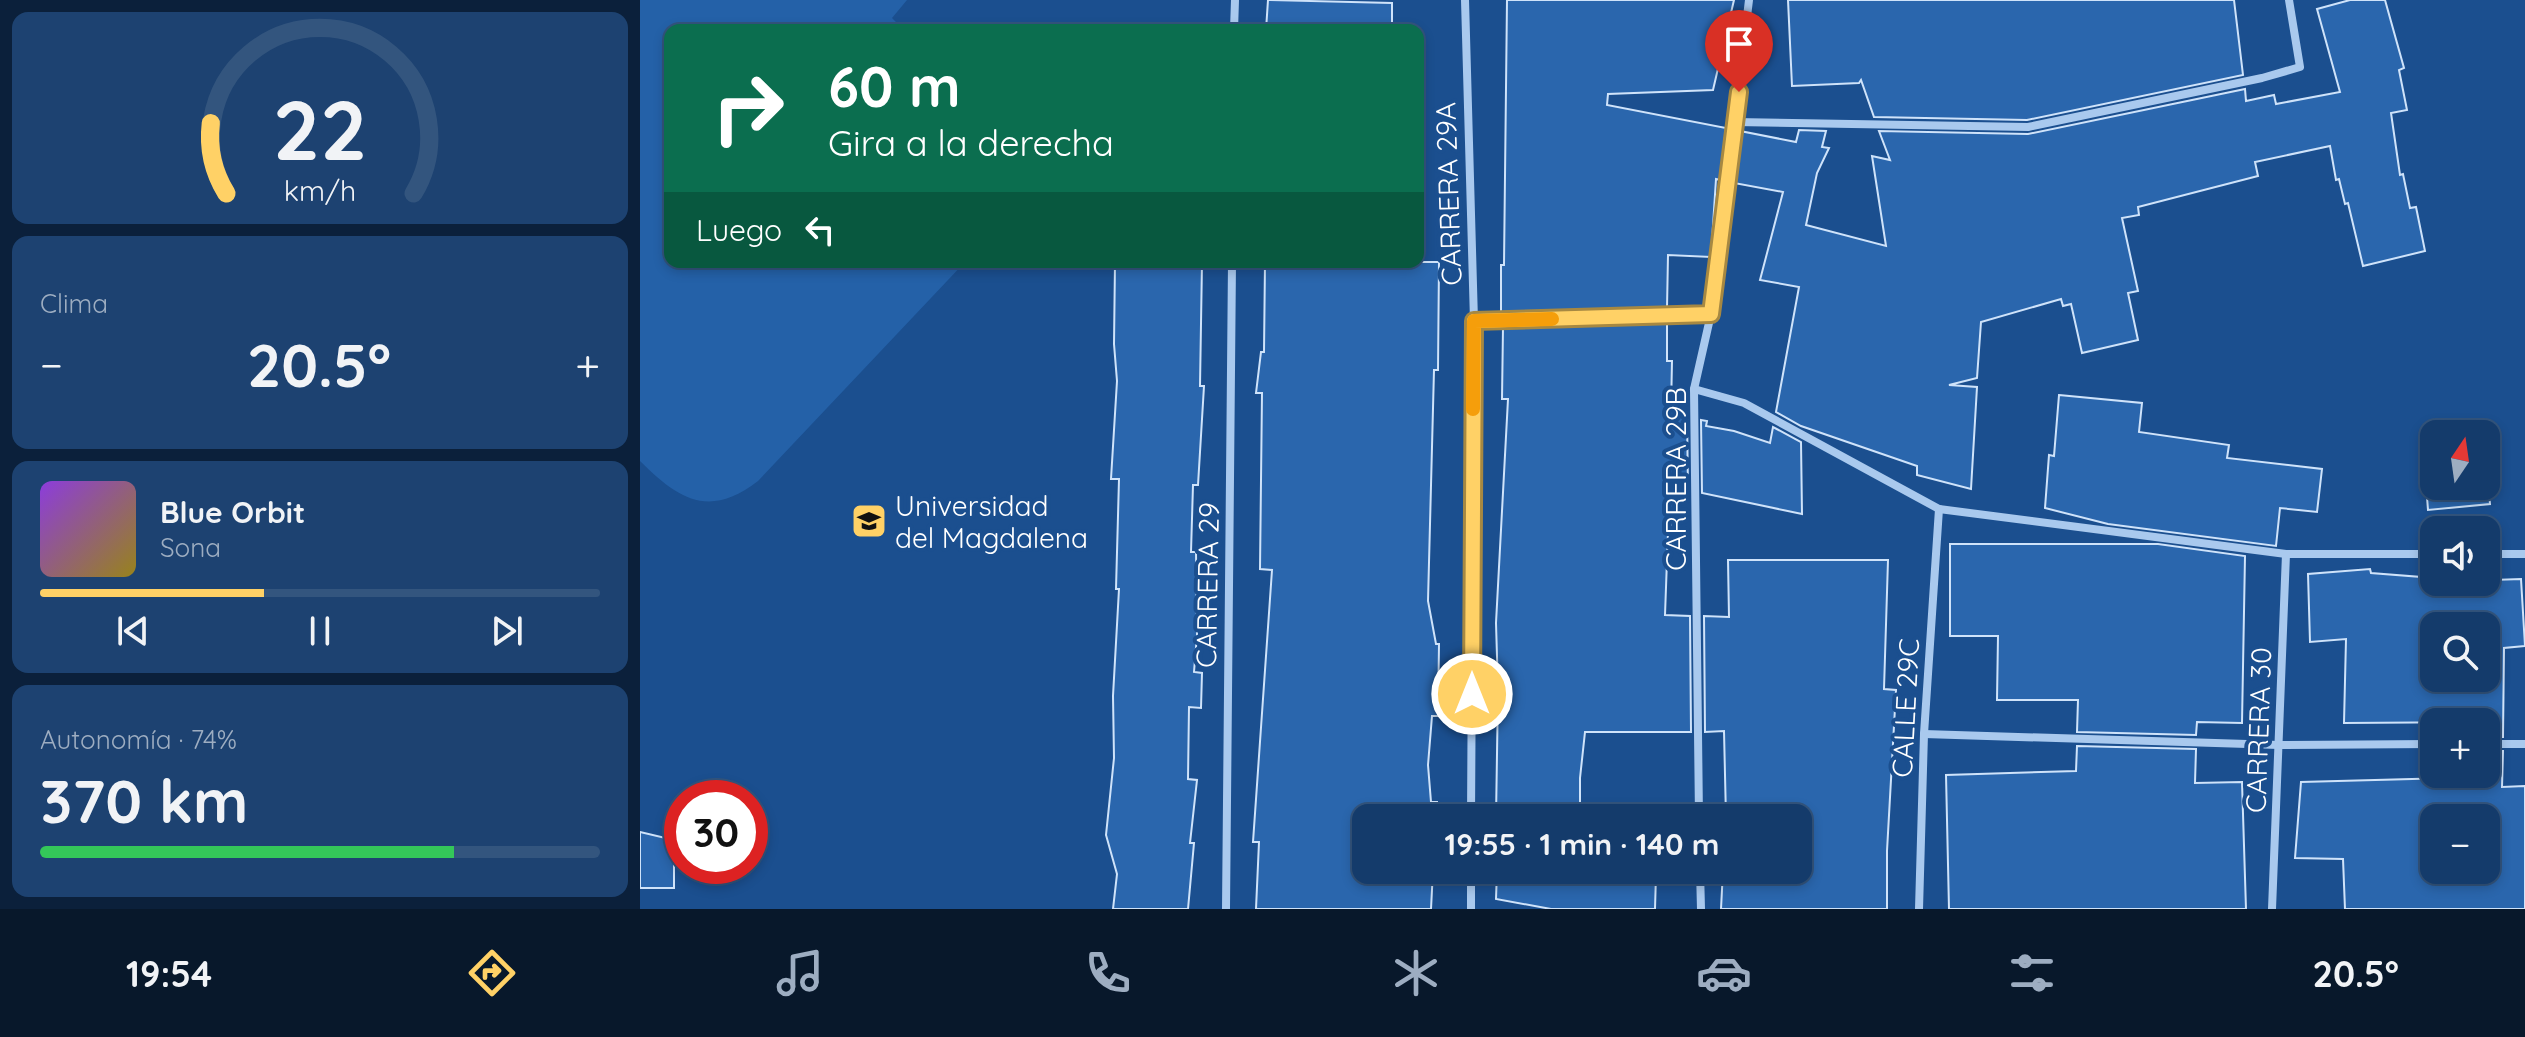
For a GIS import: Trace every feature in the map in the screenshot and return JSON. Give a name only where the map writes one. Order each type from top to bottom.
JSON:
[{"type":"street","points":[[1234,24],[1235,0]]},
{"type":"street","name":"CARRERA 29A","points":[[1465,0],[1474,321],[1471,804]]},
{"type":"street","name":"CARRERA 29B","points":[[1699,804],[1694,389],[1711,314],[1749,0]]},
{"type":"street","points":[[1735,122],[2028,127],[2262,78],[2300,67],[2289,0]]},
{"type":"street","name":"CARRERA 29","points":[[1226,909],[1232,268]]},
{"type":"street","points":[[1474,321],[1711,314]]},
{"type":"street","points":[[1694,389],[1744,403],[1939,509],[2286,554],[2420,554]]},
{"type":"street","name":"CALLE 29C","points":[[1919,909],[1924,734],[1939,509]]},
{"type":"street","name":"CARRERA 30","points":[[2272,909],[2286,554]]},
{"type":"street","points":[[2500,554],[2525,554]]},
{"type":"street","points":[[1924,734],[2279,745],[2420,744]]},
{"type":"street","points":[[2500,744],[2525,744]]},
{"type":"street","points":[[1471,884],[1471,909]]},
{"type":"street","points":[[1700,884],[1701,909]]},
{"type":"shaded area","points":[[640,0],[907,0],[892,18],[898,24],[664,24],[664,268],[959,268],[758,481],[740,493],[724,499],[695,500],[668,486],[640,461]]},
{"type":"building","points":[[1268,0],[1392,3],[1392,24],[1266,24]]},
{"type":"building","points":[[1507,0],[1734,0],[1713,90],[1608,94],[1607,105],[1726,128],[1720,180],[1716,179],[1711,257],[1668,255],[1667,308],[1501,311]]},
{"type":"building","points":[[1788,0],[2234,0],[2243,75],[2027,120],[1874,117],[1861,80],[1859,83],[1792,86]]},
{"type":"building","points":[[2350,0],[2385,0],[2404,68],[2399,70],[2407,110],[2391,113],[2400,175],[2403,174],[2410,208],[2416,207],[2425,251],[2363,266],[2348,203],[2345,204],[2339,179],[2336,180],[2330,146],[2255,162],[2258,176],[2138,207],[2139,215],[2122,218],[2138,291],[2128,293],[2138,340],[2082,353],[2071,304],[2063,306],[2061,299],[1981,322],[1977,378],[1949,385],[1977,387],[1971,489],[1917,475],[1917,466],[1801,426],[1776,412],[1799,287],[1760,280],[1783,192],[1734,183],[1740,131],[1796,142],[1799,130],[1826,131],[1822,147],[1829,148],[1817,173],[1806,225],[1886,246],[1872,156],[1890,160],[1879,131],[2028,134],[2245,89],[2246,101],[2274,95],[2276,104],[2340,92],[2317,9]]},
{"type":"building","points":[[1424,262],[1439,262],[1438,370],[1434,370],[1428,601],[1436,644],[1439,644],[1438,716],[1432,716],[1428,765],[1431,802],[1437,804],[1352,804],[1352,884],[1432,884],[1431,909],[1256,909],[1259,842],[1253,842],[1272,570],[1260,569],[1262,393],[1256,393],[1261,352],[1264,352],[1265,268],[1424,268]]},
{"type":"building","points":[[1115,268],[1202,268],[1200,386],[1204,386],[1198,485],[1193,485],[1191,552],[1196,552],[1194,672],[1202,673],[1201,708],[1189,707],[1188,779],[1197,780],[1190,843],[1194,843],[1188,909],[1113,909],[1117,874],[1106,835],[1114,758],[1113,696],[1119,589],[1116,589],[1119,479],[1111,479],[1117,381]]},
{"type":"building","points":[[1667,322],[1667,361],[1672,361],[1671,410],[1687,415],[1688,490],[1674,487],[1672,532],[1668,532],[1665,615],[1690,616],[1691,732],[1585,732],[1580,804],[1496,804],[1496,623],[1508,399],[1502,399],[1503,327]]},
{"type":"building","points":[[2059,395],[2142,403],[2139,432],[2229,445],[2227,458],[2322,469],[2317,512],[2280,508],[2276,546],[2108,524],[2045,508],[2049,455],[2054,456]]},
{"type":"building","points":[[1701,420],[1707,421],[1706,426],[1770,443],[1773,427],[1801,442],[1802,514],[1702,493]]},
{"type":"building","points":[[2427,500],[2490,500],[2490,504],[2428,510]]},
{"type":"building","points":[[1950,544],[2158,544],[2245,556],[2242,723],[2197,722],[2196,735],[2077,732],[2078,700],[1997,700],[1998,636],[1950,636]]},
{"type":"building","points":[[1728,560],[1888,560],[1884,689],[1896,690],[1887,909],[1721,909],[1722,884],[1812,884],[1812,804],[1726,804],[1724,731],[1705,732],[1704,616],[1729,617]]},
{"type":"building","points":[[2370,569],[2371,573],[2420,577],[2420,596],[2500,596],[2500,580],[2521,579],[2525,646],[2504,648],[2503,737],[2500,737],[2500,708],[2420,708],[2420,722],[2344,723],[2346,639],[2310,642],[2308,574]]},
{"type":"building","points":[[2077,746],[2196,749],[2195,783],[2242,782],[2246,909],[1949,909],[1946,775],[2076,771]]},
{"type":"building","points":[[2500,751],[2503,751],[2502,787],[2525,786],[2525,909],[2345,909],[2343,859],[2295,858],[2301,782],[2420,779],[2420,788],[2500,788]]},
{"type":"building","points":[[640,832],[664,838],[664,884],[674,884],[674,888],[640,888]]},
{"type":"building","points":[[1497,884],[1656,884],[1655,909],[1551,909],[1496,899]]},
{"type":"slow traffic","points":[[1473,409],[1474,321],[1552,319]]},
{"type":"place","name":"Universidad del Magdalena","points":[[869,521]]},
{"type":"route","points":[[1472,694],[1474,321],[1711,314],[1739,92]]}]
